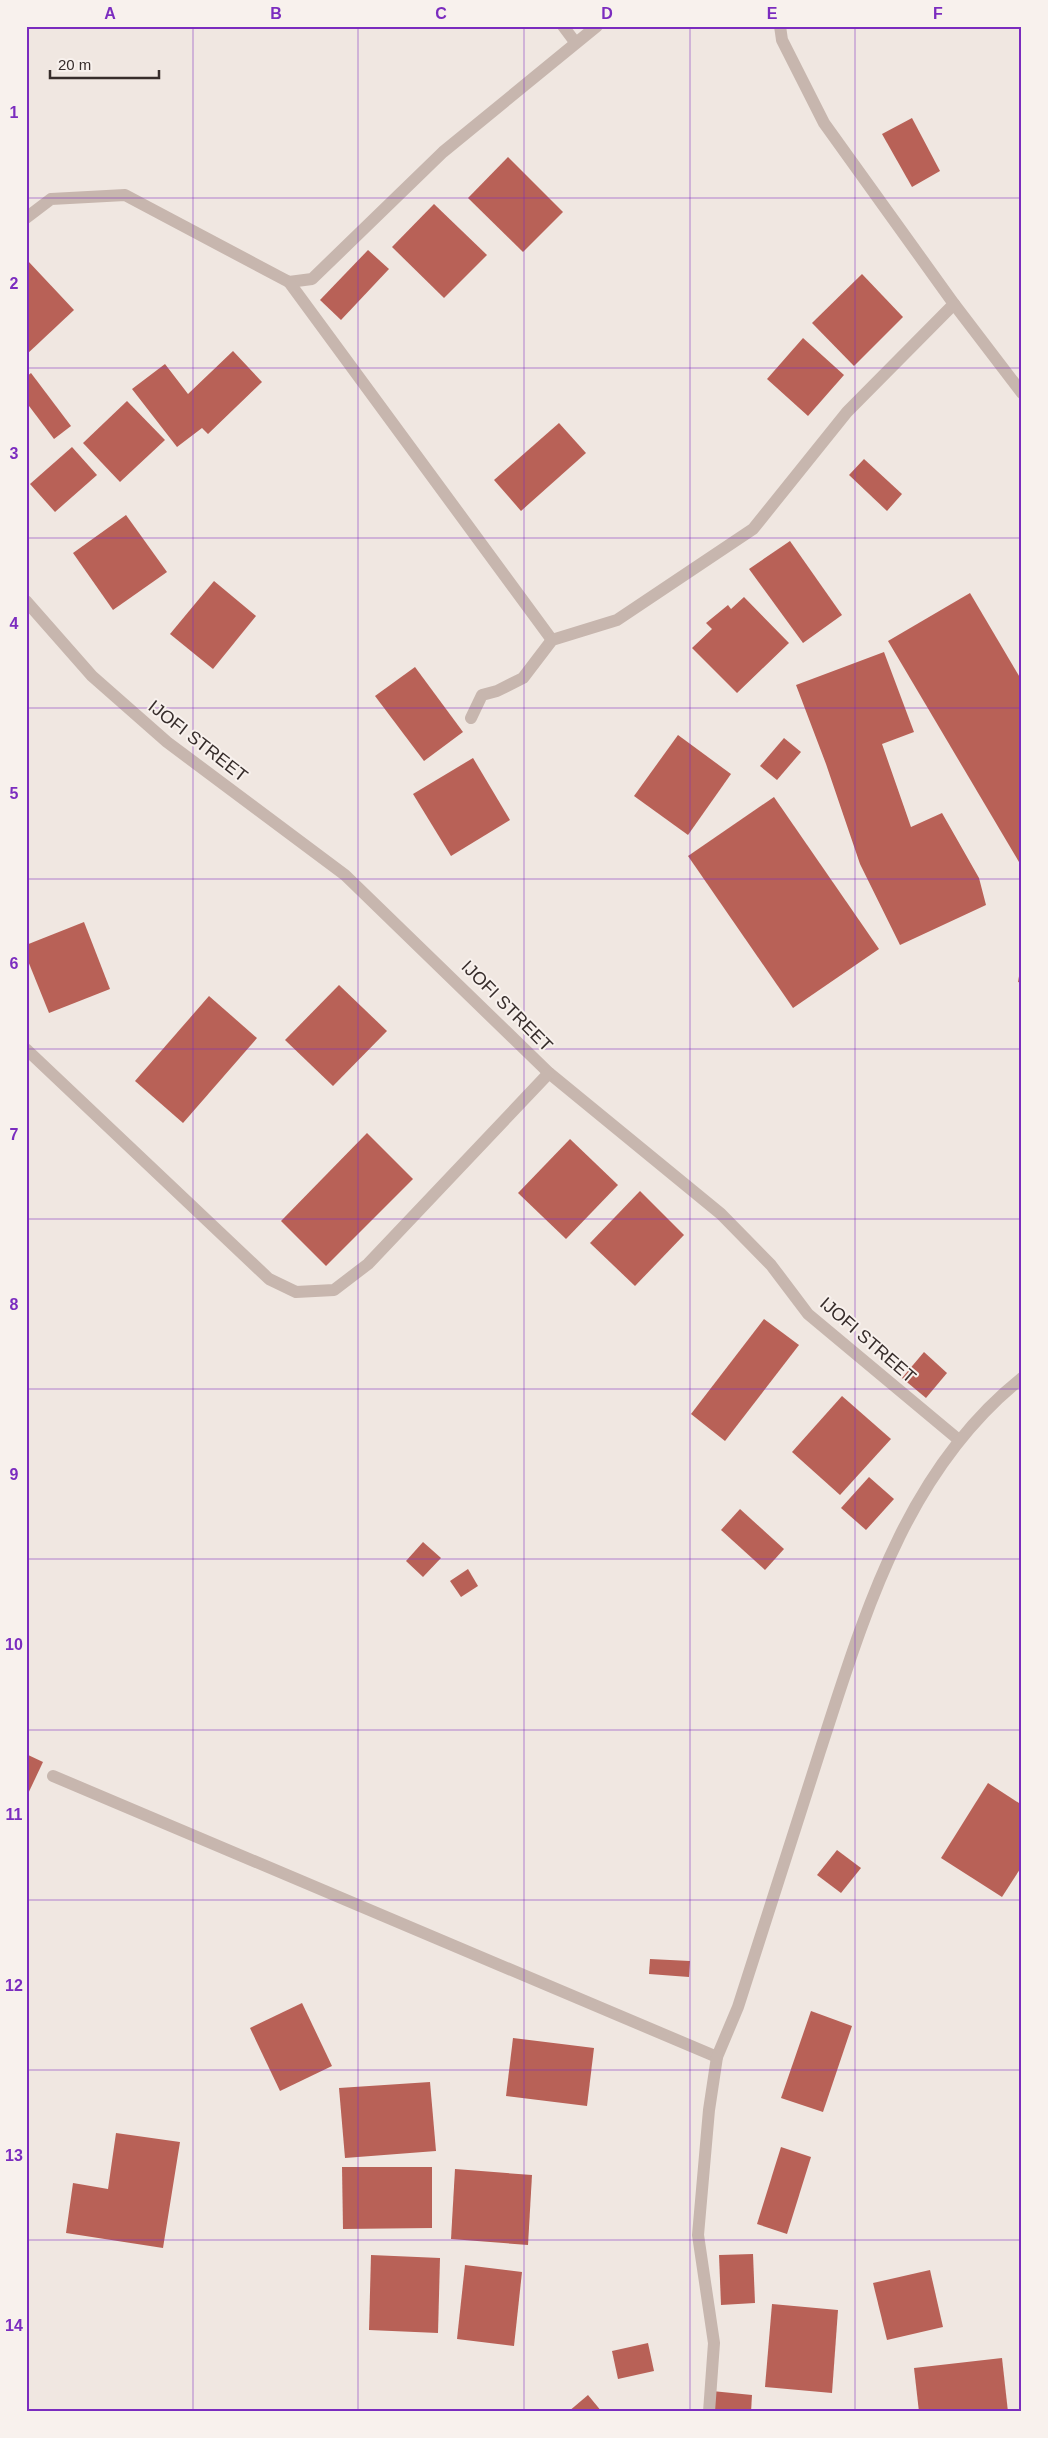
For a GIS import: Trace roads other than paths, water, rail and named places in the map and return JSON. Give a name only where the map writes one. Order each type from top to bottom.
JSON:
[{"type":"street","points":[[563,26],[575,42]]},
{"type":"street","points":[[289,282],[312,278],[443,152],[575,42],[597,26]]},
{"type":"street","points":[[780,26],[782,40],[824,123],[954,304],[1022,393]]},
{"type":"street","points":[[26,218],[52,199],[125,195],[289,282],[552,640]]},
{"type":"street","points":[[471,718],[482,695],[497,692],[523,678],[552,640],[617,620],[753,529],[848,412],[954,304]]},
{"type":"street","name":"IJOFI STREET","points":[[26,601],[92,676],[167,742],[344,875],[549,1073],[721,1214],[771,1265],[808,1314],[959,1440]]},
{"type":"street","points":[[26,1049],[268,1279],[296,1292],[334,1290],[368,1264],[549,1073]]},
{"type":"street","points":[[709,2412],[714,2343],[698,2235],[709,2110],[717,2057],[738,2007],[865,1612],[905,1522],[959,1440],[1022,1378]]},
{"type":"street","points":[[53,1776],[717,2057]]}]
